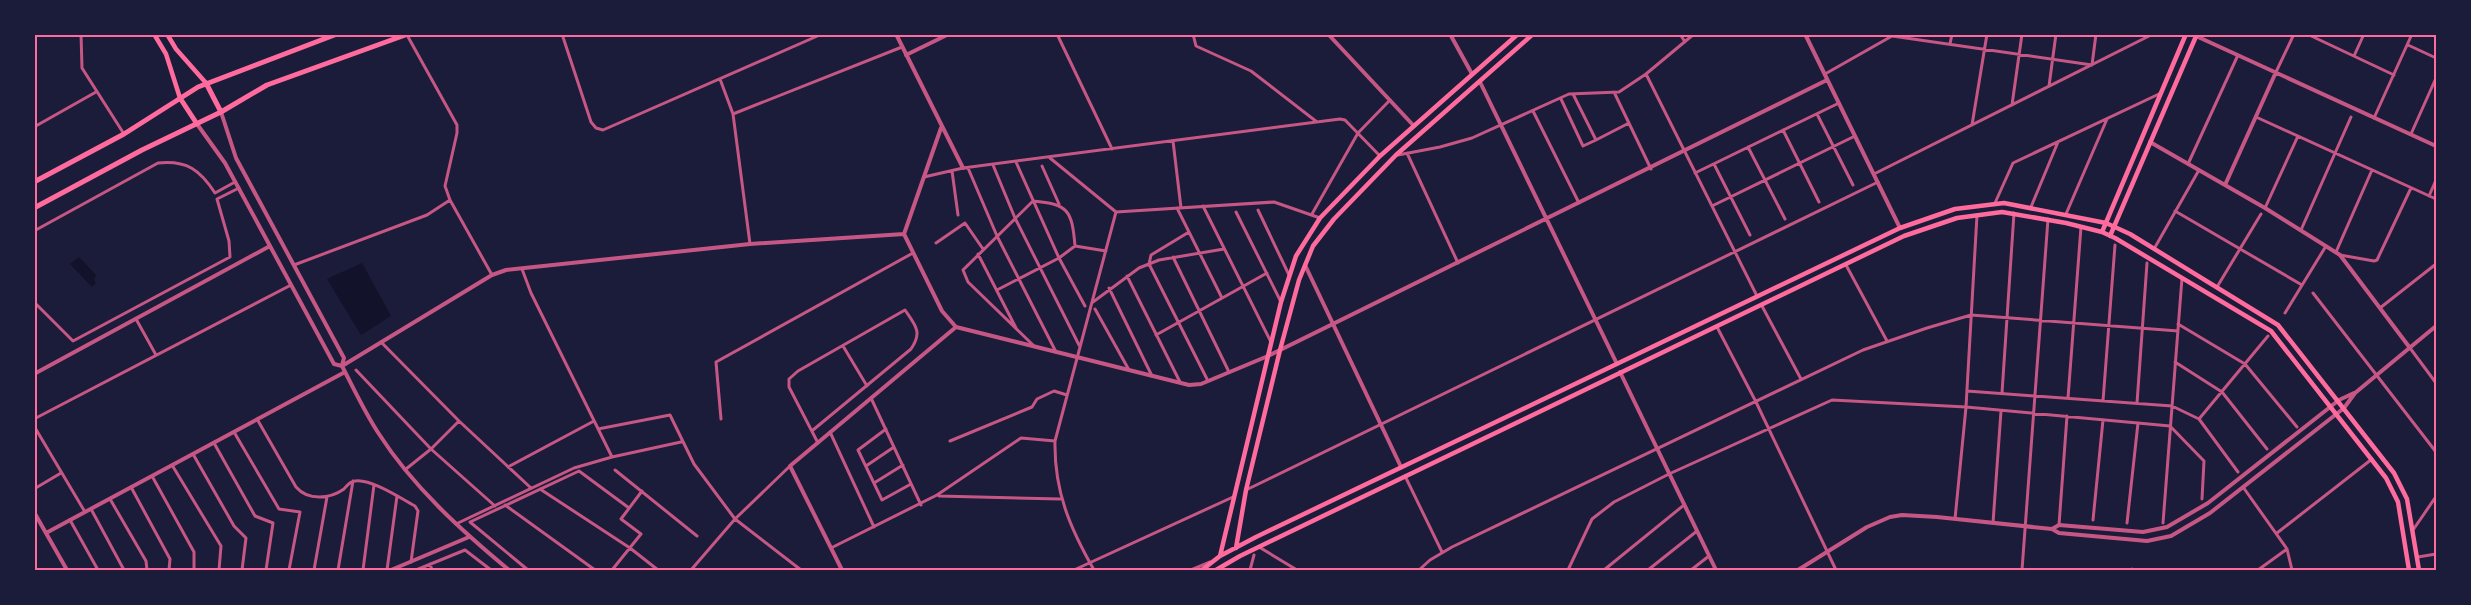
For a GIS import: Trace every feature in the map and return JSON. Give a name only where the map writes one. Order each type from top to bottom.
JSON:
[{"type":"main road","points":[[154,34],[166,54],[180,98],[197,124]]},
{"type":"main road","points":[[167,34],[176,49],[206,83],[221,112]]},
{"type":"main road","points":[[34,182],[124,134],[206,83],[337,34]]},
{"type":"main road","points":[[1217,558],[1281,302],[1289,275],[1303,244],[1320,218],[1380,156],[1518,34]]},
{"type":"main road","points":[[1240,556],[1236,548],[1246,490],[1280,350],[1304,264],[1313,246],[1334,219],[1396,155],[1533,34]]},
{"type":"main road","points":[[2102,232],[2186,34]]},
{"type":"main road","points":[[34,208],[142,150],[221,112],[267,85],[408,35]]},
{"type":"main road","points":[[2110,236],[2195,35]]},
{"type":"main road","points":[[1472,74],[1479,82]]},
{"type":"main road","points":[[1202,570],[1217,558],[1236,548],[1401,467],[1900,228],[1955,210],[1995,203],[2031,207],[2114,226],[2278,325],[2339,400],[2402,486],[2413,530],[2419,570]]},
{"type":"main road","points":[[1216,570],[1240,556],[1904,236],[1940,223],[1977,214],[2014,213],[2102,232],[2271,332],[2386,478],[2398,502],[2409,570]]},
{"type":"main road","points":[[1900,228],[1904,236]]},
{"type":"main road","points":[[1401,467],[1405,476]]},
{"type":"main road","points":[[1217,558],[1224,565]]},
{"type":"street","points":[[81,34],[82,68],[124,134]]},
{"type":"street","points":[[562,34],[591,122],[600,129],[607,129],[822,34]]},
{"type":"street","points":[[896,34],[941,128],[965,168],[1017,279],[1056,352]]},
{"type":"street","points":[[906,55],[949,34]]},
{"type":"street","points":[[1057,34],[1112,149]]},
{"type":"street","points":[[1192,34],[1196,46],[1251,71],[1317,122]]},
{"type":"street","points":[[1328,34],[1413,125]]},
{"type":"street","points":[[1450,34],[1472,74]]},
{"type":"street","points":[[1680,34],[1685,42]]},
{"type":"street","points":[[1396,155],[1455,144],[1573,94],[1620,92],[1646,74],[1694,34]]},
{"type":"street","points":[[1805,34],[1900,228]]},
{"type":"street","points":[[1950,44],[1952,34]]},
{"type":"street","points":[[1972,125],[1987,34]]},
{"type":"street","points":[[2012,105],[2022,34]]},
{"type":"street","points":[[2049,86],[2056,34]]},
{"type":"street","points":[[2092,65],[2096,34]]},
{"type":"street","points":[[1874,174],[2153,34]]},
{"type":"street","points":[[2225,185],[2294,34]]},
{"type":"street","points":[[2307,34],[2394,75]]},
{"type":"street","points":[[2354,56],[2364,34]]},
{"type":"street","points":[[2374,118],[2412,34]]},
{"type":"street","points":[[408,35],[457,125],[444,183],[450,200],[492,275]]},
{"type":"street","points":[[2195,35],[2436,146]]},
{"type":"street","points":[[1824,74],[1891,36],[2092,65]]},
{"type":"street","points":[[2408,45],[2436,58]]},
{"type":"street","points":[[733,114],[902,47]]},
{"type":"street","points":[[2188,164],[2238,55]]},
{"type":"street","points":[[1646,74],[1757,296]]},
{"type":"street","points":[[2411,134],[2436,78]]},
{"type":"street","points":[[720,79],[733,114],[750,244]]},
{"type":"street","points":[[941,128],[904,234],[945,316],[956,327],[1195,385],[1268,356],[1827,81]]},
{"type":"street","points":[[1479,82],[1617,364]]},
{"type":"street","points":[[34,126],[96,92]]},
{"type":"street","points":[[1614,92],[1652,169]]},
{"type":"street","points":[[1573,94],[1596,140]]},
{"type":"street","points":[[1995,203],[2014,163],[2161,94]]},
{"type":"street","points":[[1560,98],[1583,146],[1629,123]]},
{"type":"street","points":[[1311,215],[1358,133],[1389,100]]},
{"type":"street","points":[[1695,173],[1839,103]]},
{"type":"street","points":[[1533,111],[1579,204]]},
{"type":"street","points":[[221,112],[236,158],[344,358],[342,366],[380,435],[406,469],[456,524],[509,570]]},
{"type":"street","points":[[1817,114],[1853,185]]},
{"type":"street","points":[[2256,117],[2436,199]]},
{"type":"street","points":[[2301,230],[2351,117]]},
{"type":"street","points":[[923,177],[965,168],[1343,119],[1380,156]]},
{"type":"street","points":[[2066,214],[2107,119]]},
{"type":"street","points":[[197,124],[239,188],[334,364],[342,366],[492,275],[521,267],[750,244],[904,234]]},
{"type":"street","points":[[1783,130],[1819,202]]},
{"type":"street","points":[[1712,207],[1855,136]]},
{"type":"street","points":[[2265,207],[2298,136]]},
{"type":"street","points":[[1173,141],[1179,208],[1222,298]]},
{"type":"street","points":[[2031,207],[2059,142]]},
{"type":"street","points":[[2150,142],[2265,207],[2338,253],[2376,261],[2411,188]]},
{"type":"street","points":[[1748,147],[1785,219]]},
{"type":"street","points":[[1407,153],[1459,263]]},
{"type":"street","points":[[1050,158],[1116,212],[1276,202],[1320,218]]},
{"type":"street","points":[[34,231],[158,163],[170,162],[192,167],[202,174],[215,193],[229,241],[230,257],[73,340],[34,302]]},
{"type":"street","points":[[1016,162],[1059,258],[1085,306]]},
{"type":"street","points":[[1714,164],[1750,235]]},
{"type":"street","points":[[993,165],[1015,218],[1080,347]]},
{"type":"street","points":[[1042,166],[1060,205],[1071,219],[1075,246]]},
{"type":"street","points":[[2154,249],[2199,170]]},
{"type":"street","points":[[2338,253],[2372,170]]},
{"type":"street","points":[[952,171],[958,215]]},
{"type":"street","points":[[2429,196],[2436,180]]},
{"type":"street","points":[[215,193],[235,182]]},
{"type":"street","points":[[1246,490],[1878,182]]},
{"type":"street","points":[[217,198],[239,188]]},
{"type":"street","points":[[294,265],[427,214],[450,200]]},
{"type":"street","points":[[1033,201],[1060,205]]},
{"type":"street","points":[[1033,201],[964,268],[963,276],[1034,347]]},
{"type":"street","points":[[1203,207],[1271,343]]},
{"type":"street","points":[[1258,210],[1289,275]]},
{"type":"street","points":[[2175,211],[2302,285]]},
{"type":"street","points":[[1094,570],[1060,499],[1055,441],[1116,212]]},
{"type":"street","points":[[1236,213],[1281,302]]},
{"type":"street","points":[[2002,393],[2014,213]]},
{"type":"street","points":[[1955,519],[1966,407],[1977,214]]},
{"type":"street","points":[[2217,287],[2261,214]]},
{"type":"street","points":[[2022,570],[2048,219]]},
{"type":"street","points":[[936,243],[964,223],[983,249]]},
{"type":"street","points":[[2068,398],[2081,227]]},
{"type":"street","points":[[1189,232],[1151,255],[1149,264],[1208,381]]},
{"type":"street","points":[[2103,401],[2115,245]]},
{"type":"street","points":[[34,374],[270,246]]},
{"type":"street","points":[[997,290],[1059,258],[1075,246],[1106,251]]},
{"type":"street","points":[[2285,313],[2326,246]]},
{"type":"street","points":[[1092,303],[1109,288],[1149,264],[1173,257],[1224,249]]},
{"type":"street","points":[[721,419],[716,362],[913,253]]},
{"type":"street","points":[[2338,253],[2436,382]]},
{"type":"street","points":[[978,254],[1018,332]]},
{"type":"street","points":[[1173,257],[1229,372]]},
{"type":"street","points":[[1845,263],[1887,342]]},
{"type":"street","points":[[1304,264],[1401,467]]},
{"type":"street","points":[[2137,403],[2147,264]]},
{"type":"street","points":[[2380,308],[2436,264]]},
{"type":"street","points":[[521,267],[531,293],[612,457]]},
{"type":"street","points":[[1156,335],[1267,273]]},
{"type":"street","points":[[1127,276],[1180,383]]},
{"type":"street","points":[[2163,523],[2182,278]]},
{"type":"street","points":[[34,418],[291,285]]},
{"type":"street","points":[[1109,288],[1152,376]]},
{"type":"street","points":[[2313,293],[2436,452]]},
{"type":"street","points":[[1761,304],[1802,380]]},
{"type":"street","points":[[1095,309],[1129,370]]},
{"type":"street","points":[[813,430],[911,349],[917,341],[918,334],[905,310],[798,371],[789,379],[789,387],[818,443]]},
{"type":"street","points":[[1419,570],[1442,552],[1863,350],[1971,315],[2178,331]]},
{"type":"street","points":[[136,319],[156,355]]},
{"type":"street","points":[[2178,324],[2245,364],[2297,427]]},
{"type":"street","points":[[1716,326],[1769,428],[1836,570]]},
{"type":"street","points":[[1798,570],[1867,527],[1890,517],[1913,515],[2052,529],[2059,533],[2147,541],[2163,539],[2208,515],[2337,414],[2355,393],[2436,326]]},
{"type":"street","points":[[691,570],[735,519],[790,466],[956,327]]},
{"type":"street","points":[[2199,419],[2268,336]]},
{"type":"street","points":[[381,342],[459,421],[531,488]]},
{"type":"street","points":[[843,346],[867,386]]},
{"type":"street","points":[[2175,362],[2222,392],[2267,450]]},
{"type":"street","points":[[356,370],[431,449],[495,506]]},
{"type":"street","points":[[46,533],[345,372]]},
{"type":"street","points":[[1620,372],[1716,570]]},
{"type":"street","points":[[950,441],[1032,407],[1037,399],[1054,391],[1067,395]]},
{"type":"street","points":[[1967,391],[2172,406],[2199,419],[2238,472]]},
{"type":"street","points":[[2052,529],[2059,525],[2143,532],[2159,530],[2172,525],[2208,503],[2339,400],[2355,393]]},
{"type":"street","points":[[871,398],[921,505]]},
{"type":"street","points":[[1568,570],[1596,514],[1621,497],[1832,400],[1966,407],[2170,426],[2204,462],[2202,499]]},
{"type":"street","points":[[1993,523],[2001,410]]},
{"type":"street","points":[[598,429],[667,414],[672,417],[694,465],[735,519],[801,570]]},
{"type":"street","points":[[2059,525],[2067,416]]},
{"type":"street","points":[[257,419],[298,490],[309,496],[327,497],[353,481],[374,485],[417,508],[411,562]]},
{"type":"street","points":[[2093,520],[2103,420]]},
{"type":"street","points":[[406,469],[431,449],[459,421]]},
{"type":"street","points":[[508,467],[594,421]]},
{"type":"street","points":[[2127,523],[2138,423]]},
{"type":"street","points":[[34,426],[85,512]]},
{"type":"street","points":[[886,429],[858,450],[882,500],[911,484]]},
{"type":"street","points":[[234,432],[279,509],[300,512],[289,570]]},
{"type":"street","points":[[830,432],[874,527]]},
{"type":"street","points":[[831,548],[921,505],[1021,438],[1055,441]]},
{"type":"street","points":[[456,524],[574,468],[612,457],[682,442]]},
{"type":"street","points":[[214,443],[256,518],[273,523],[266,570]]},
{"type":"street","points":[[866,466],[894,447]]},
{"type":"street","points":[[193,454],[234,526],[246,538],[242,570]]},
{"type":"street","points":[[2277,533],[2372,459]]},
{"type":"street","points":[[172,465],[222,549],[219,570]]},
{"type":"street","points":[[874,483],[903,465]]},
{"type":"street","points":[[790,466],[842,570]]},
{"type":"street","points":[[615,470],[697,536]]},
{"type":"street","points":[[528,570],[470,522],[579,471],[629,508]]},
{"type":"street","points":[[34,489],[62,473]]},
{"type":"street","points":[[152,476],[193,549],[196,558],[194,570]]},
{"type":"street","points":[[1405,476],[1442,552]]},
{"type":"street","points":[[338,570],[353,481]]},
{"type":"street","points":[[363,570],[374,485]]},
{"type":"street","points":[[131,487],[170,559],[169,570]]},
{"type":"street","points":[[2243,487],[2287,549],[2292,570]]},
{"type":"street","points":[[540,489],[630,548],[658,570]]},
{"type":"street","points":[[612,570],[641,534],[621,519],[642,491]]},
{"type":"street","points":[[937,495],[1060,499]]},
{"type":"street","points":[[397,496],[389,570],[469,537]]},
{"type":"street","points":[[314,570],[327,497]]},
{"type":"street","points":[[1074,570],[1233,497]]},
{"type":"street","points":[[2413,530],[2435,498]]},
{"type":"street","points":[[110,499],[146,561],[147,570]]},
{"type":"street","points":[[505,505],[595,570]]},
{"type":"street","points":[[1604,570],[1684,505]]},
{"type":"street","points":[[91,509],[124,570]]},
{"type":"street","points":[[34,512],[67,570]]},
{"type":"street","points":[[70,520],[98,570]]},
{"type":"street","points":[[1648,570],[1697,531]]},
{"type":"street","points":[[1259,547],[1297,570]]},
{"type":"street","points":[[2258,570],[2287,549]]},
{"type":"street","points":[[416,570],[465,550],[491,570]]},
{"type":"street","points":[[2417,557],[2436,554]]},
{"type":"street","points":[[1250,570],[1254,555]]},
{"type":"street","points":[[1691,570],[1709,555]]},
{"type":"street","points":[[1191,570],[1217,558]]},
{"type":"street","points":[[430,564],[432,570]]},
{"type":"shaded area","points":[[79,257],[96,275],[94,280],[96,283],[92,287],[70,264]]},
{"type":"shaded area","points":[[362,263],[391,316],[361,335],[327,279]]}]
